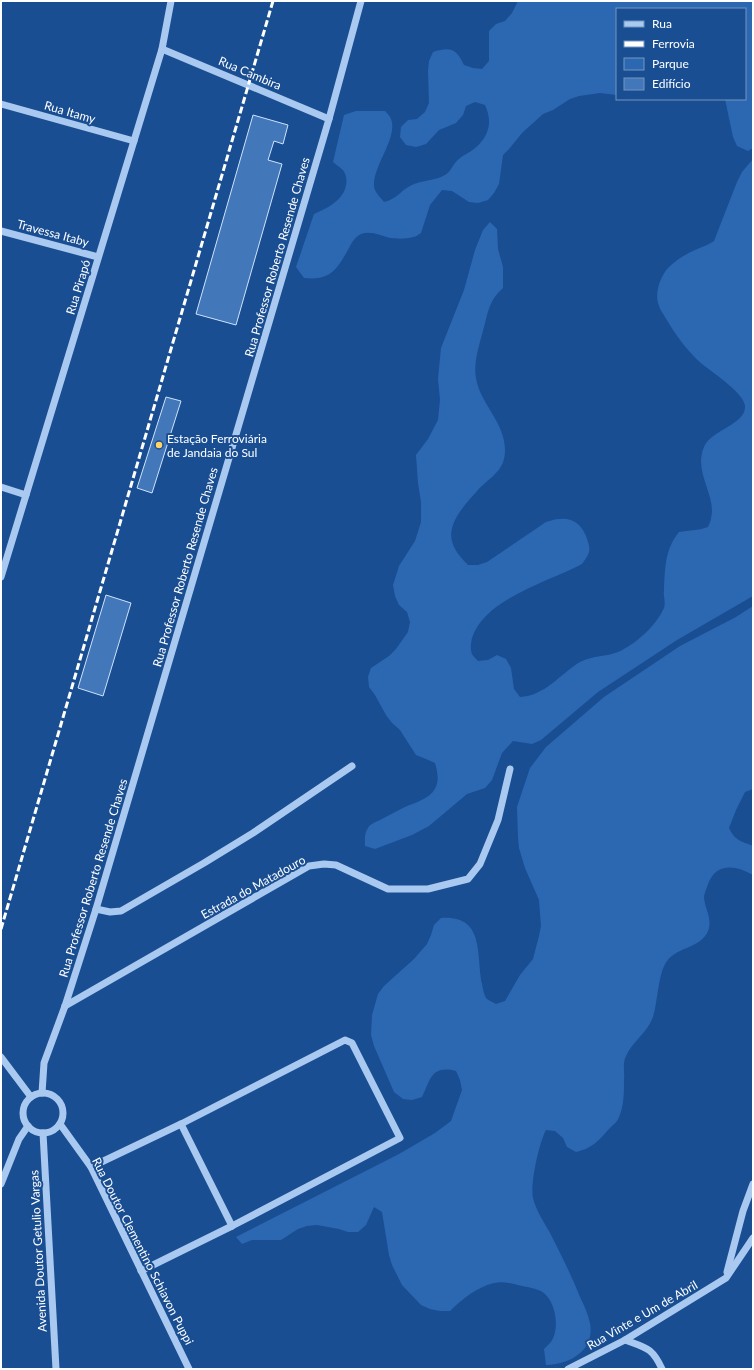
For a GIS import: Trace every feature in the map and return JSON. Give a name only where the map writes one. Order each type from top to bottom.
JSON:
[{"type":"street","name":"Rua Pirapó","points":[[1,578],[162,49],[171,1]]},
{"type":"street","name":"Rua Professor Roberto Resende Chaves","points":[[42,1093],[44,1063],[65,1006],[96,909],[329,119],[361,1]]},
{"type":"street","name":"Rua Cambira","points":[[162,49],[329,119]]},
{"type":"street","name":"Rua Itamy","points":[[1,104],[134,141]]},
{"type":"street","name":"Travessa Itaby","points":[[1,231],[98,257]]},
{"type":"street","points":[[1,487],[26,495]]},
{"type":"street","points":[[96,909],[110,912],[121,911],[253,832],[352,766]]},
{"type":"street","name":"Estrada do Matadouro","points":[[65,1006],[309,866],[324,864],[336,865],[388,889],[428,889],[468,879],[480,864],[498,820],[510,769]]},
{"type":"street","points":[[91,1167],[181,1124],[345,1040],[352,1043],[356,1050],[400,1138],[232,1226],[141,1271]]},
{"type":"street","points":[[1,1057],[31,1097]]},
{"type":"street","points":[[42,1093],[48,1093],[59,1100],[64,1112],[60,1124],[52,1130],[43,1133],[37,1132],[28,1126],[25,1120],[24,1108],[26,1102],[31,1097],[42,1093]]},
{"type":"street","name":"Rua Doutor Clementino Schiavon Puppi","points":[[60,1124],[91,1167],[189,1369]]},
{"type":"street","points":[[181,1124],[232,1226]]},
{"type":"street","points":[[1,1184],[19,1139],[28,1126]]},
{"type":"street","name":"Avenida Doutor Getulio Vargas","points":[[43,1133],[56,1369]]},
{"type":"street","points":[[726,1278],[743,1211],[753,1184]]},
{"type":"street","points":[[726,1278],[753,1238]]},
{"type":"street","name":"Rua Vinte e Um de Abril","points":[[568,1369],[625,1340],[726,1278]]},
{"type":"street","points":[[625,1340],[647,1348],[656,1356],[662,1369]]},
{"type":"green space","points":[[518,1],[753,1],[753,148],[748,151],[737,146],[733,137],[725,100],[746,100],[746,8],[616,8],[616,95],[600,93],[579,96],[570,99],[553,110],[543,114],[522,133],[503,155],[499,184],[488,200],[478,203],[469,202],[452,191],[442,190],[430,205],[421,233],[414,237],[399,239],[372,233],[361,234],[354,240],[337,268],[332,272],[321,278],[304,278],[296,267],[314,214],[338,200],[343,193],[346,184],[343,170],[333,162],[344,115],[356,111],[385,111],[391,118],[392,126],[389,142],[375,176],[374,184],[376,191],[384,202],[392,199],[406,188],[414,184],[445,175],[462,156],[479,144],[486,134],[489,117],[485,105],[475,102],[466,106],[463,115],[456,123],[439,130],[426,144],[416,147],[406,145],[400,137],[401,127],[408,120],[417,119],[425,112],[429,103],[428,71],[429,61],[433,52],[448,49],[452,50],[458,55],[464,65],[482,69],[489,61],[489,31],[496,24],[505,21],[512,13]]},
{"type":"green space","points":[[753,159],[753,596],[677,640],[598,692],[541,740],[532,744],[513,741],[502,753],[492,780],[485,788],[467,794],[429,826],[412,835],[375,849],[365,846],[365,834],[370,825],[427,797],[436,787],[437,773],[435,763],[416,755],[400,730],[386,715],[369,687],[368,677],[371,668],[389,656],[408,632],[410,622],[407,612],[399,605],[395,596],[393,585],[399,566],[415,541],[421,522],[421,502],[416,455],[428,439],[438,420],[440,400],[438,379],[441,348],[464,290],[475,250],[483,230],[490,222],[497,229],[498,249],[503,267],[503,288],[495,296],[488,311],[477,352],[475,372],[478,387],[501,431],[504,440],[505,456],[501,466],[495,474],[478,490],[456,517],[451,533],[452,540],[460,556],[468,565],[478,565],[487,562],[546,522],[564,519],[575,522],[579,525],[586,536],[589,545],[589,554],[582,564],[535,585],[503,602],[489,613],[479,624],[472,638],[471,652],[478,661],[488,660],[497,655],[506,659],[511,668],[514,689],[520,697],[529,696],[545,689],[580,662],[590,658],[613,654],[625,649],[645,634],[651,628],[664,608],[665,566],[668,552],[674,538],[679,532],[708,527],[711,520],[712,510],[711,501],[701,466],[701,456],[708,441],[735,423],[744,412],[745,406],[734,389],[691,354],[673,330],[660,309],[657,296],[663,275],[672,264],[688,253],[714,241],[737,182],[742,172]]},
{"type":"green space","points":[[753,606],[753,789],[745,792],[729,828],[736,838],[753,846],[753,875],[740,869],[721,869],[716,872],[708,884],[704,900],[709,917],[708,931],[705,937],[700,941],[671,956],[664,966],[653,1017],[647,1028],[632,1046],[625,1059],[623,1104],[617,1121],[595,1143],[576,1152],[567,1147],[563,1138],[555,1131],[546,1130],[538,1154],[534,1174],[532,1192],[533,1198],[587,1313],[591,1333],[585,1348],[572,1359],[546,1365],[544,1349],[554,1337],[556,1323],[554,1309],[548,1297],[544,1293],[531,1288],[497,1282],[476,1290],[450,1311],[430,1309],[421,1305],[402,1285],[392,1265],[382,1212],[374,1207],[366,1225],[358,1232],[348,1232],[317,1225],[307,1226],[298,1229],[281,1240],[252,1240],[242,1244],[236,1237],[399,1154],[435,1133],[451,1121],[462,1090],[456,1071],[441,1070],[433,1075],[422,1097],[412,1100],[403,1099],[394,1092],[374,1046],[371,1035],[372,1015],[378,994],[384,986],[414,959],[427,944],[434,925],[441,918],[455,919],[465,923],[472,930],[476,939],[482,984],[486,998],[496,1004],[505,1001],[520,975],[533,959],[541,926],[539,900],[525,868],[519,848],[518,837],[517,807],[530,768],[546,747],[604,697],[680,646],[736,617]]},
{"type":"building","points":[[253,115],[288,125],[283,144],[274,141],[268,160],[282,164],[236,325],[196,314]]},
{"type":"building","name":"Estação Ferroviária de Jandaia do Sul","points":[[166,397],[181,401],[152,493],[137,488]]},
{"type":"building","points":[[106,595],[131,603],[103,696],[78,688]]},
{"type":"railway","points":[[1,929],[273,1]]},
{"type":"place","name":"Estação Ferroviária de Jandaia do Sul","points":[[159,445]]}]
